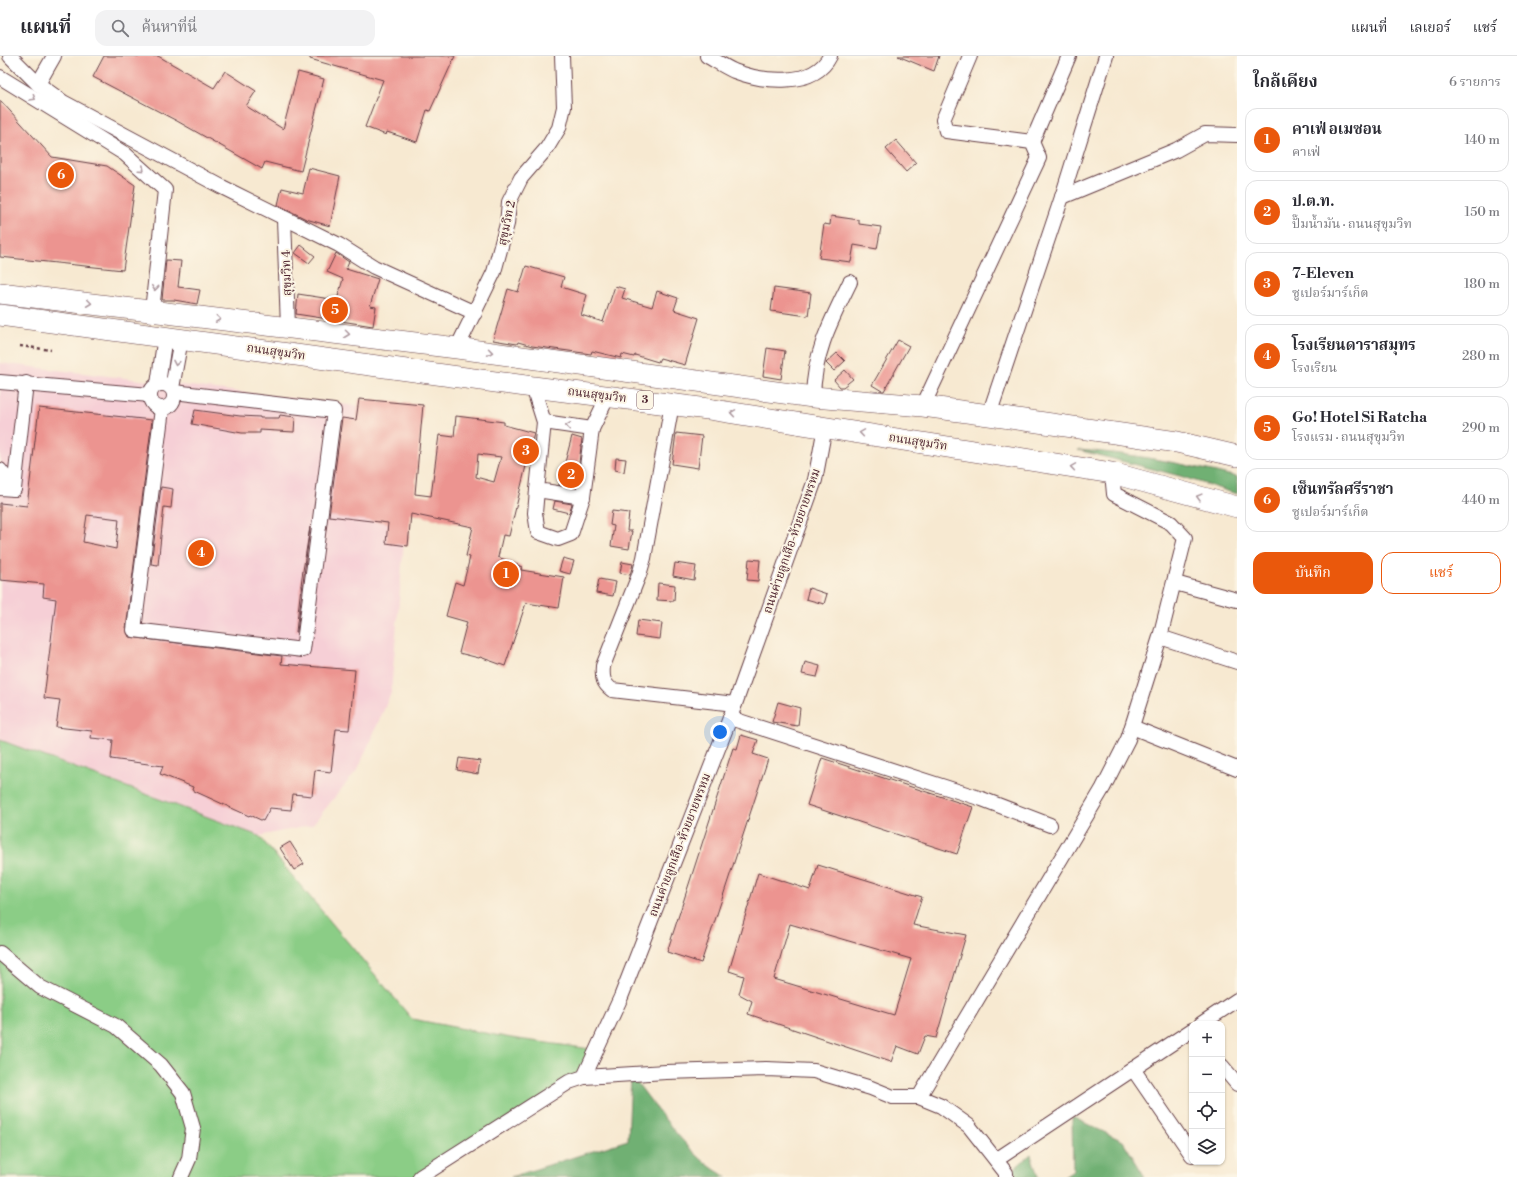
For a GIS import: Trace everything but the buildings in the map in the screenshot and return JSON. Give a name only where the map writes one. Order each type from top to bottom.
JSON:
[{"type":"highway","name":"3","points":[[0,293],[457,348],[813,397],[923,406],[1177,442],[1237,456]]},
{"type":"highway","name":"ถนนสุขุมวิท","points":[[0,315],[533,387],[672,404],[825,427],[1112,473],[1237,507]]},
{"type":"street","points":[[10,56],[38,84],[63,102],[284,219],[339,245],[374,267],[475,313]]},
{"type":"street","points":[[38,84],[54,56]]},
{"type":"street","name":"สุขุมวิท 2","points":[[457,348],[494,272],[507,224],[509,202],[521,178],[547,148],[559,128],[564,107],[562,56]]},
{"type":"street","points":[[707,56],[733,71],[754,77],[782,79],[806,77],[826,65],[830,56]]},
{"type":"street","points":[[970,56],[943,120],[946,131],[1032,142]]},
{"type":"street","points":[[923,406],[1039,158],[1032,142],[1069,56]]},
{"type":"street","points":[[990,415],[1062,197],[1106,56]]},
{"type":"street","points":[[0,77],[125,154],[165,190],[152,311]]},
{"type":"street","points":[[1062,197],[1176,150],[1205,134],[1237,135]]},
{"type":"street","name":"สุขุมวิท 4","points":[[284,219],[288,327]]},
{"type":"street","points":[[813,397],[813,376],[825,334],[850,282]]},
{"type":"street","points":[[163,390],[174,402],[171,406],[162,409],[153,404],[163,390],[173,338]]},
{"type":"street","points":[[0,382],[163,390],[334,411],[302,650],[134,630],[162,409]]},
{"type":"street","points":[[7,488],[26,383]]},
{"type":"street","points":[[533,387],[544,422],[535,513],[538,532],[558,539],[571,534],[583,497],[592,429],[608,396]]},
{"type":"street","points":[[672,404],[644,558],[603,666],[603,682],[612,690],[735,704]]},
{"type":"street","points":[[544,422],[592,429]]},
{"type":"street","name":"ถนนค่ายลูกเสึอ-ห้วยยายพรหม","points":[[584,1077],[622,997],[730,718],[815,480],[825,427]]},
{"type":"street","points":[[0,470],[7,488]]},
{"type":"street","points":[[919,1097],[1103,788],[1132,727],[1160,637],[1175,583],[1185,538],[1170,524],[1114,494],[1112,473]]},
{"type":"street","points":[[537,490],[583,497]]},
{"type":"street","points":[[1175,583],[1237,600]]},
{"type":"street","points":[[1160,637],[1237,662]]},
{"type":"street","points":[[730,718],[975,797],[1050,825]]},
{"type":"street","points":[[1132,727],[1237,769]]},
{"type":"street","points":[[0,953],[40,987],[116,1026],[161,1066],[183,1093],[193,1128],[189,1159],[182,1177]]},
{"type":"street","points":[[1206,1021],[1237,1000]]},
{"type":"street","points":[[996,1160],[1133,1069],[1186,1040]]},
{"type":"street","points":[[420,1177],[569,1082],[584,1077],[766,1068],[814,1071],[870,1088],[893,1097],[919,1097],[942,1106],[970,1126],[996,1160],[1006,1177]]},
{"type":"street","points":[[1133,1069],[1189,1151]]},
{"type":"street","points":[[1225,1070],[1237,1084]]},
{"type":"path","points":[[20,346],[51,350]]},
{"type":"shaded area","points":[[0,363],[415,413],[391,693],[358,769],[312,825],[259,836],[0,740]]},
{"type":"green space","points":[[1078,450],[1098,451],[1158,460],[1237,477],[1237,494],[1180,476]]},
{"type":"green space","points":[[0,740],[259,836],[412,1019],[511,1038],[598,1050],[569,1082],[420,1177],[0,1177]]},
{"type":"green space","points":[[631,1075],[675,1132],[688,1146],[715,1170],[728,1177],[511,1177],[628,1140]]},
{"type":"green space","points":[[1072,1117],[1123,1141],[1145,1177],[1064,1177],[1073,1171]]},
{"type":"green space","points":[[1031,1154],[1038,1177],[1005,1177]]},
{"type":"place","name":"เซ็นทรัลศรีราชา","points":[[61,175]]},
{"type":"place","name":"Go! Hotel Si Ratcha","points":[[335,310]]},
{"type":"place","name":"7-Eleven","points":[[526,451]]},
{"type":"place","name":"ป.ต.ท.","points":[[571,475]]},
{"type":"place","name":"โรงเรียนดาราสมุทร","points":[[201,553]]},
{"type":"place","name":"คาเฟ่ อเมซอน","points":[[506,574]]}]
